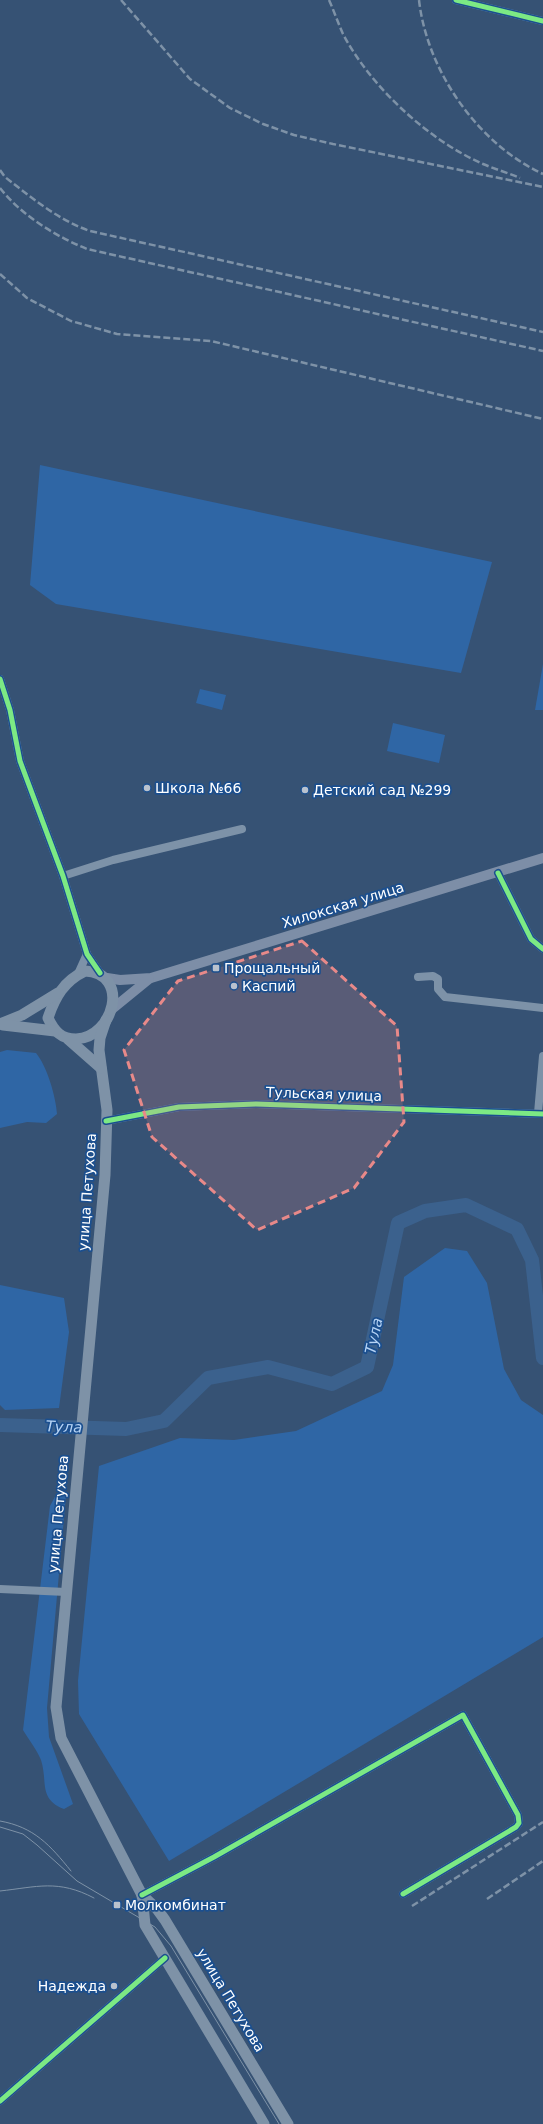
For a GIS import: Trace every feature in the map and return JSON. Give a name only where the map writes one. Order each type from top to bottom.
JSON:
[{"type":"highway","points":[[0,1024],[22,1015],[59,992],[78,974],[85,971],[103,976],[113,999],[111,1010],[106,1020],[98,1030],[89,1037],[68,1039]]},
{"type":"highway","points":[[55,1032],[48,1018],[54,1000],[59,992]]},
{"type":"highway","name":"улица Петухова","points":[[106,1020],[100,1038],[106,1121],[105,1175],[56,1706],[61,1738],[142,1895],[157,1909],[165,1920],[288,2124]]},
{"type":"highway","points":[[0,1024],[55,1032],[68,1039],[101,1068]]},
{"type":"highway","name":"улица Петухова","points":[[142,1895],[145,1925],[264,2124]]},
{"type":"main road","name":"Хилокская улица","points":[[151,978],[543,858]]},
{"type":"main road","points":[[103,976],[120,980],[151,978]]},
{"type":"main road","points":[[111,1010],[151,978]]},
{"type":"street","points":[[456,0],[543,21]]},
{"type":"street","points":[[0,679],[10,710],[20,761],[63,876],[86,954],[103,976]]},
{"type":"street","points":[[63,876],[113,860],[242,829]]},
{"type":"street","points":[[498,873],[531,939],[543,949]]},
{"type":"street","points":[[78,974],[86,954]]},
{"type":"street","points":[[418,977],[433,976],[438,979],[438,989],[445,997],[543,1008]]},
{"type":"street","points":[[540,1113],[543,1056]]},
{"type":"street","name":"Тульская улица","points":[[106,1121],[179,1107],[256,1104],[540,1113]]},
{"type":"street","points":[[0,1589],[66,1592]]},
{"type":"street","points":[[142,1895],[463,1715],[518,1815],[519,1823],[516,1827],[403,1894]]},
{"type":"street","points":[[0,2101],[165,1958]]},
{"type":"highlighted area","points":[[302,941],[397,1026],[404,1122],[354,1188],[257,1230],[152,1137],[124,1050],[178,981]]},
{"type":"shaded area","points":[[40,465],[492,562],[461,673],[56,604],[30,585]]},
{"type":"shaded area","points":[[543,664],[543,710],[535,710]]},
{"type":"shaded area","points":[[200,689],[226,695],[222,710],[196,703]]},
{"type":"shaded area","points":[[393,723],[445,735],[439,763],[387,751]]},
{"type":"shaded area","points":[[7,1050],[36,1053],[44,1066],[53,1091],[57,1114],[46,1123],[27,1122],[0,1128],[0,1052]]},
{"type":"shaded area","points":[[445,1248],[467,1251],[487,1283],[504,1369],[521,1400],[543,1415],[543,1637],[169,1861],[79,1714],[78,1681],[99,1466],[180,1438],[234,1440],[296,1431],[382,1391],[393,1365],[404,1277]]},
{"type":"shaded area","points":[[0,1285],[64,1298],[69,1332],[59,1408],[5,1410],[0,1405]]},
{"type":"shaded area","points":[[57,1493],[66,1495],[47,1708],[49,1737],[73,1804],[64,1809],[56,1805],[47,1795],[41,1760],[23,1730],[50,1506]]},
{"type":"waterway","name":"Тула","points":[[0,1425],[126,1429],[164,1421],[208,1378],[268,1367],[332,1384],[367,1367],[398,1223],[425,1211],[466,1205],[517,1229],[532,1260],[543,1358]]},
{"type":"tram line","points":[[0,1821],[22,1828],[40,1838],[56,1853],[71,1871]]},
{"type":"tram line","points":[[0,1827],[23,1834],[77,1881],[155,1927],[171,1946],[279,2124]]},
{"type":"tram line","points":[[0,1891],[37,1886],[58,1886],[69,1888],[94,1898]]},
{"type":"railway","points":[[121,0],[190,79],[230,108],[263,124],[294,135],[333,144],[543,187]]},
{"type":"railway","points":[[329,0],[343,34],[355,54],[385,92],[403,110],[442,141],[462,154],[483,164],[520,178]]},
{"type":"railway","points":[[419,0],[424,27],[433,53],[445,78],[460,102],[477,124],[497,144],[519,161],[543,174]]},
{"type":"railway","points":[[0,170],[5,177],[56,215],[90,231],[543,332]]},
{"type":"railway","points":[[0,188],[8,198],[39,224],[63,238],[87,249],[543,351]]},
{"type":"railway","points":[[0,274],[27,298],[71,321],[117,334],[211,341],[543,419]]},
{"type":"railway","points":[[412,1906],[543,1822]]},
{"type":"railway","points":[[487,1899],[543,1861]]},
{"type":"cycle path","points":[[456,0],[543,21]]},
{"type":"cycle path","points":[[0,679],[10,710],[20,761],[63,876],[87,954],[100,973]]},
{"type":"cycle path","points":[[498,873],[531,939],[543,949]]},
{"type":"cycle path","points":[[106,1121],[179,1107],[256,1104],[543,1114]]},
{"type":"cycle path","points":[[142,1895],[214,1857],[463,1715],[518,1815],[519,1823],[516,1827],[403,1894]]},
{"type":"cycle path","points":[[0,2101],[165,1958]]},
{"type":"place","name":"Школа №66","points":[[147,788]]},
{"type":"place","name":"Детский сад №299","points":[[305,790]]},
{"type":"place","name":"Прощальный","points":[[216,968]]},
{"type":"place","name":"Каспий","points":[[234,986]]},
{"type":"place","name":"Молкомбинат","points":[[117,1905]]},
{"type":"place","name":"Надежда","points":[[114,1986]]}]
